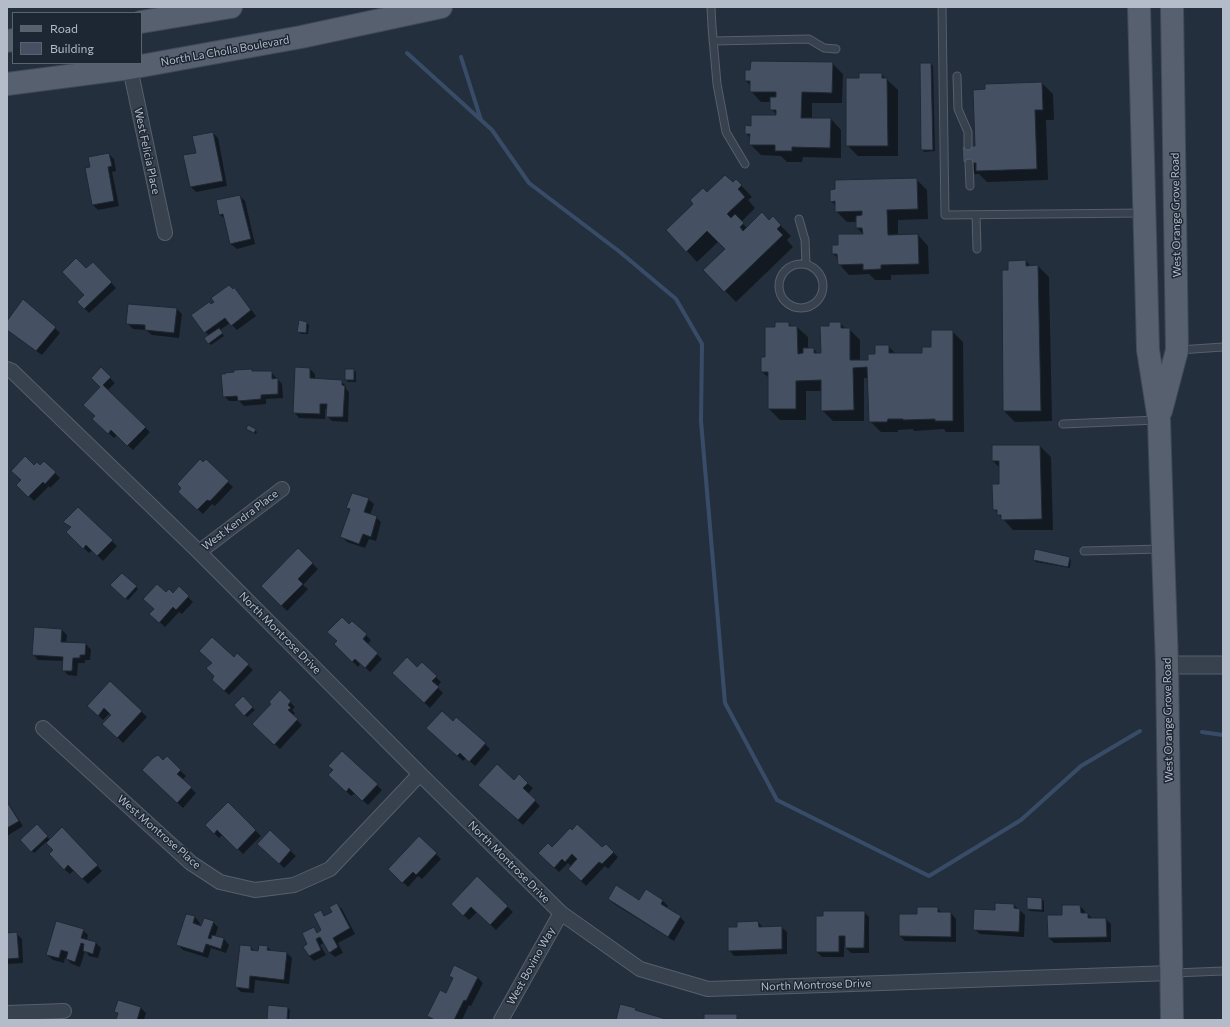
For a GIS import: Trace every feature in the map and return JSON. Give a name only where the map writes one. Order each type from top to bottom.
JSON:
[{"type":"main road","points":[[142,22],[231,7]]},
{"type":"main road","name":"North La Cholla Boulevard","points":[[7,84],[130,68],[301,37],[441,7]]},
{"type":"main road","name":"West Orange Grove Road","points":[[1139,7],[1148,350],[1158,420],[1167,665],[1172,1020]]},
{"type":"main road","name":"West Orange Grove Road","points":[[1158,420],[1177,350],[1172,7]]},
{"type":"street","name":"West Felicia Place","points":[[130,68],[165,233]]},
{"type":"street","name":"North Montrose Drive","points":[[7,369],[23,382],[199,552],[561,913],[640,969],[708,989],[1172,973]]},
{"type":"street","name":"West Kendra Place","points":[[199,552],[282,489]]},
{"type":"street","points":[[1167,665],[1223,665]]},
{"type":"street","name":"West Montrose Place","points":[[43,728],[191,863],[220,882],[255,890],[294,885],[330,869],[420,774]]},
{"type":"street","name":"West Bovino Way","points":[[501,1020],[561,913]]},
{"type":"street","points":[[7,1013],[64,1011]]},
{"type":"lane","points":[[711,7],[717,84],[726,132],[745,164]]},
{"type":"lane","points":[[942,7],[945,215],[1144,213]]},
{"type":"lane","points":[[713,41],[809,39],[824,48],[836,50]]},
{"type":"lane","points":[[958,76],[958,109],[968,132],[968,146]]},
{"type":"lane","points":[[969,163],[970,186]]},
{"type":"lane","points":[[976,215],[977,249]]},
{"type":"lane","points":[[799,218],[806,240],[806,264]]},
{"type":"lane","points":[[806,264],[813,267],[818,272],[822,279],[823,287],[817,300],[811,305],[796,307],[784,300],[779,287],[780,280],[782,274],[792,265],[806,264]]},
{"type":"lane","points":[[1177,350],[1223,347]]},
{"type":"lane","points":[[1063,424],[1158,420]]},
{"type":"lane","points":[[1084,551],[1163,549]]},
{"type":"lane","points":[[1172,973],[1223,971]]},
{"type":"building","points":[[751,61],[833,62],[832,93],[802,92],[801,118],[831,118],[830,148],[792,147],[792,151],[775,151],[775,145],[749,145],[750,134],[745,134],[745,125],[751,126],[751,115],[776,115],[776,110],[770,110],[770,97],[776,97],[776,92],[750,92],[750,81],[745,81],[745,70],[750,70]]},
{"type":"building","points":[[920,63],[931,63],[933,150],[921,150]]},
{"type":"building","points":[[859,73],[882,73],[882,78],[887,78],[888,146],[846,146],[846,78],[859,78]]},
{"type":"building","points":[[1042,82],[1043,110],[1035,110],[1037,169],[976,171],[976,163],[963,163],[962,146],[975,146],[973,90],[985,89],[985,84]]},
{"type":"building","points":[[213,132],[223,181],[190,187],[183,155],[196,153],[192,136]]},
{"type":"building","points":[[109,153],[112,166],[108,167],[114,201],[92,205],[85,168],[90,167],[88,157]]},
{"type":"building","points":[[725,175],[733,182],[736,179],[742,185],[738,189],[745,197],[727,214],[731,218],[735,214],[744,223],[740,227],[743,231],[762,212],[769,220],[773,216],[781,225],[777,229],[783,235],[724,292],[703,270],[725,249],[707,231],[686,252],[666,230],[693,204],[690,200],[703,188],[707,192]]},
{"type":"building","points":[[917,178],[918,209],[887,210],[888,235],[918,234],[919,264],[881,265],[881,269],[863,270],[863,264],[838,265],[837,254],[832,254],[832,245],[838,245],[838,234],[863,234],[862,228],[856,228],[856,216],[862,215],[862,211],[835,212],[835,201],[830,202],[830,190],[835,189],[835,180]]},
{"type":"building","points":[[240,195],[251,239],[230,244],[223,214],[219,215],[216,200]]},
{"type":"building","points":[[76,258],[86,268],[93,262],[112,282],[84,309],[77,302],[84,295],[62,272]]},
{"type":"building","points":[[1026,260],[1026,266],[1038,265],[1041,411],[1003,411],[1002,270],[1008,270],[1008,261]]},
{"type":"building","points":[[229,285],[233,289],[234,287],[251,310],[231,326],[225,318],[204,333],[191,315],[209,302],[211,304],[214,302],[211,298]]},
{"type":"building","points":[[23,299],[56,327],[36,351],[7,330],[7,321]]},
{"type":"building","points":[[128,304],[177,308],[174,333],[145,330],[145,325],[126,324]]},
{"type":"building","points":[[299,320],[307,322],[306,333],[297,332]]},
{"type":"building","points":[[775,322],[789,322],[789,326],[797,326],[798,354],[803,353],[803,348],[814,348],[814,353],[821,353],[820,326],[829,326],[829,322],[841,322],[841,328],[850,328],[850,360],[868,360],[868,354],[875,354],[875,345],[889,345],[889,353],[922,353],[922,347],[931,347],[931,330],[953,330],[953,421],[935,421],[935,419],[888,419],[887,422],[869,422],[867,367],[853,368],[854,410],[821,411],[821,380],[796,381],[796,409],[768,409],[768,372],[761,372],[761,357],[765,357],[765,327],[775,327]]},
{"type":"building","points":[[219,328],[223,333],[208,344],[204,338]]},
{"type":"building","points":[[101,367],[111,377],[103,385],[146,427],[127,446],[111,430],[108,434],[92,419],[95,416],[83,405],[100,387],[91,378]]},
{"type":"building","points":[[295,367],[310,368],[310,378],[342,380],[342,385],[345,386],[343,417],[326,417],[327,404],[320,404],[320,414],[293,413]]},
{"type":"building","points":[[252,369],[252,371],[272,371],[272,379],[278,378],[278,394],[261,395],[261,399],[238,401],[237,396],[223,397],[221,374],[234,372],[234,370]]},
{"type":"building","points":[[345,369],[354,369],[354,380],[345,380]]},
{"type":"building","points":[[248,425],[256,429],[254,433],[246,429]]},
{"type":"building","points":[[992,445],[1040,445],[1042,519],[1001,520],[1001,515],[997,515],[997,510],[993,510],[992,484],[999,484],[999,461],[992,461]]},
{"type":"building","points":[[25,456],[34,465],[37,462],[40,465],[44,461],[56,472],[45,484],[43,482],[28,497],[16,485],[21,480],[11,471]]},
{"type":"building","points":[[200,459],[203,462],[206,459],[229,481],[210,501],[207,500],[197,510],[178,492],[181,488],[177,484]]},
{"type":"building","points":[[352,493],[369,498],[364,512],[377,516],[371,537],[363,534],[359,544],[340,537],[350,509],[346,508]]},
{"type":"building","points":[[78,507],[113,540],[97,556],[86,545],[83,549],[66,532],[71,527],[63,522]]},
{"type":"building","points":[[298,548],[313,563],[298,579],[303,584],[281,606],[261,586]]},
{"type":"building","points":[[1035,549],[1070,557],[1068,567],[1033,560]]},
{"type":"building","points":[[122,573],[137,586],[125,599],[110,585]]},
{"type":"building","points":[[157,584],[166,592],[169,589],[173,593],[179,586],[189,596],[176,610],[173,607],[159,623],[149,614],[154,609],[143,599]]},
{"type":"building","points":[[342,617],[349,624],[352,621],[367,634],[363,639],[378,653],[365,668],[355,659],[352,662],[334,644],[337,641],[327,632]]},
{"type":"building","points":[[34,627],[62,629],[61,642],[86,643],[85,655],[80,655],[80,658],[73,658],[72,671],[62,671],[63,657],[32,655]]},
{"type":"building","points":[[212,637],[234,657],[237,653],[249,664],[224,691],[212,680],[214,676],[206,668],[212,663],[199,651]]},
{"type":"building","points":[[407,657],[417,667],[422,662],[437,676],[432,681],[439,687],[424,703],[392,673]]},
{"type":"building","points":[[110,681],[142,711],[117,738],[102,724],[111,715],[104,708],[98,716],[87,706]]},
{"type":"building","points":[[280,690],[291,701],[288,705],[291,708],[288,710],[298,719],[274,745],[252,724],[271,704],[269,702]]},
{"type":"building","points":[[243,696],[253,707],[244,716],[234,705]]},
{"type":"building","points":[[442,711],[453,721],[456,717],[486,743],[469,762],[460,753],[457,756],[426,728]]},
{"type":"building","points":[[342,751],[378,784],[362,801],[349,788],[346,792],[328,775],[333,770],[328,766]]},
{"type":"building","points":[[158,755],[163,760],[167,756],[181,770],[177,774],[192,787],[177,803],[142,770],[153,758]]},
{"type":"building","points":[[497,764],[514,780],[519,774],[528,783],[523,788],[536,800],[518,820],[478,785]]},
{"type":"building","points":[[7,802],[19,821],[7,828]]},
{"type":"building","points":[[228,802],[256,830],[237,850],[217,830],[214,834],[205,825]]},
{"type":"building","points":[[37,824],[48,836],[31,852],[20,840]]},
{"type":"building","points":[[577,824],[602,847],[606,844],[614,852],[602,864],[599,862],[581,881],[568,869],[577,859],[572,854],[565,862],[562,859],[554,868],[538,853],[548,843],[552,847],[570,828],[572,830]]},
{"type":"building","points":[[62,827],[98,865],[82,879],[68,865],[64,870],[49,854],[53,850],[46,843]]},
{"type":"building","points":[[270,830],[291,850],[279,864],[257,844]]},
{"type":"building","points":[[419,836],[437,853],[416,875],[413,872],[402,883],[388,869]]},
{"type":"building","points":[[477,876],[508,906],[490,925],[471,907],[463,916],[451,904]]},
{"type":"building","points":[[616,885],[639,900],[646,889],[663,900],[661,904],[681,916],[668,937],[608,899]]},
{"type":"building","points":[[1027,897],[1042,898],[1042,910],[1027,909]]},
{"type":"building","points":[[337,903],[350,928],[333,938],[338,947],[329,953],[320,937],[316,939],[321,950],[309,956],[303,947],[307,944],[302,933],[314,927],[317,933],[321,930],[313,914],[321,910],[324,916],[332,912],[329,907]]},
{"type":"building","points":[[995,903],[1014,904],[1014,908],[1020,909],[1019,932],[973,930],[974,909],[995,910]]},
{"type":"building","points":[[1062,905],[1080,905],[1081,913],[1088,913],[1088,918],[1106,918],[1107,937],[1048,938],[1047,915],[1062,915]]},
{"type":"building","points":[[917,907],[938,907],[938,912],[951,912],[951,937],[899,936],[899,914],[917,914]]},
{"type":"building","points":[[823,911],[865,911],[864,948],[845,948],[845,936],[839,936],[839,952],[816,952],[816,916],[823,916]]},
{"type":"building","points":[[186,914],[195,916],[193,923],[201,926],[204,918],[214,921],[208,938],[211,939],[212,935],[224,938],[221,949],[206,944],[203,953],[176,945]]},
{"type":"building","points":[[56,921],[84,929],[81,938],[96,942],[93,954],[83,951],[84,944],[81,943],[75,962],[66,959],[68,952],[61,950],[59,958],[46,955]]},
{"type":"building","points":[[758,921],[759,927],[782,926],[782,949],[728,951],[728,927],[737,927],[737,922]]},
{"type":"building","points":[[17,932],[19,958],[7,959],[7,933]]},
{"type":"building","points":[[240,945],[251,946],[251,950],[258,951],[259,945],[268,946],[267,950],[287,952],[284,980],[250,976],[249,989],[235,987]]},
{"type":"building","points":[[454,965],[478,977],[466,1001],[464,1000],[454,1020],[435,1020],[427,1016],[440,990],[446,993],[453,978],[449,976]]},
{"type":"building","points":[[118,1000],[141,1007],[137,1020],[116,1020],[118,1013],[114,1012]]},
{"type":"building","points":[[620,1004],[636,1008],[635,1010],[666,1019],[616,1020]]},
{"type":"building","points":[[268,1005],[288,1007],[287,1020],[267,1020]]},
{"type":"building","points":[[704,1014],[737,1014],[737,1019],[749,1020],[704,1020]]},
{"type":"waterway","points":[[407,53],[492,130],[529,183],[620,252],[676,299],[702,344],[701,421],[725,703],[777,800],[929,876],[1021,820],[1081,766],[1140,731]]},
{"type":"waterway","points":[[461,57],[481,120]]},
{"type":"waterway","points":[[1202,732],[1223,735]]}]
